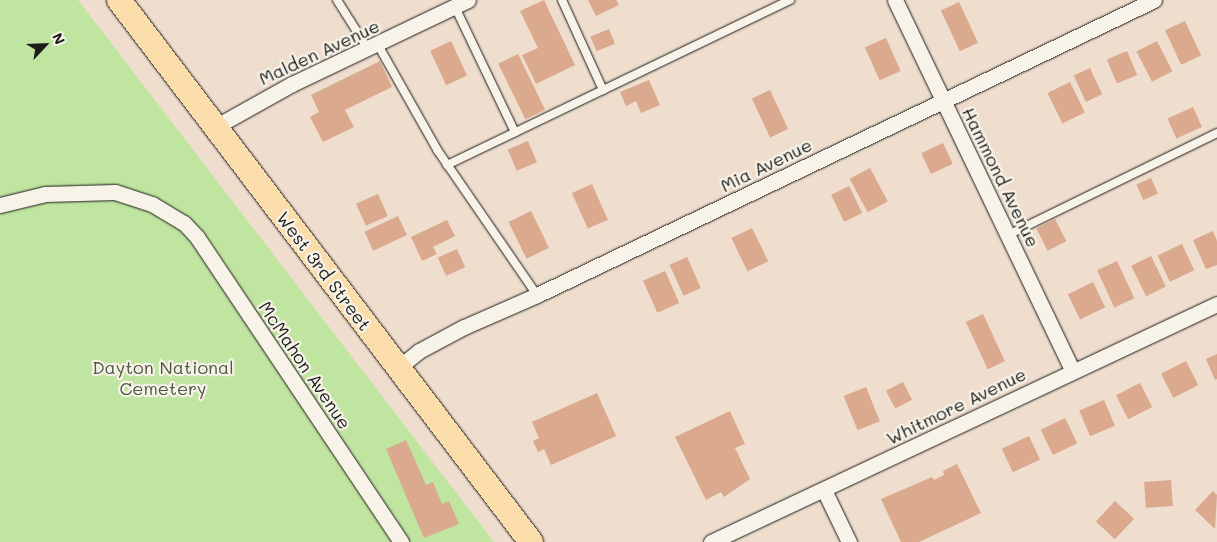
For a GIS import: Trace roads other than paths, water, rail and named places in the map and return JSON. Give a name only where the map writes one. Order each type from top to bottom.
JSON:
[{"type":"main road","name":"West 3rd Street","points":[[119,0],[531,542]]},
{"type":"street","name":"Hammond Avenue","points":[[895,0],[1073,371]]},
{"type":"street","name":"Mia Avenue","points":[[398,368],[441,338],[537,295],[1154,0]]},
{"type":"street","name":"Malden Avenue","points":[[215,127],[238,112],[462,3]]},
{"type":"street","name":"McMahon Avenue","points":[[0,205],[45,194],[114,192],[172,214],[198,237],[401,542]]},
{"type":"street","name":"Whitmore Avenue","points":[[711,542],[1217,304]]},
{"type":"street","points":[[824,490],[849,542]]},
{"type":"lane","points":[[337,0],[373,47],[447,165],[537,295]]},
{"type":"lane","points":[[562,0],[604,90]]},
{"type":"lane","points":[[447,165],[790,0]]},
{"type":"lane","points":[[462,3],[515,132]]},
{"type":"lane","points":[[1008,235],[1217,133]]},
{"type":"park label","name":"Dayton National Cemetery","points":[[163,378]]}]
